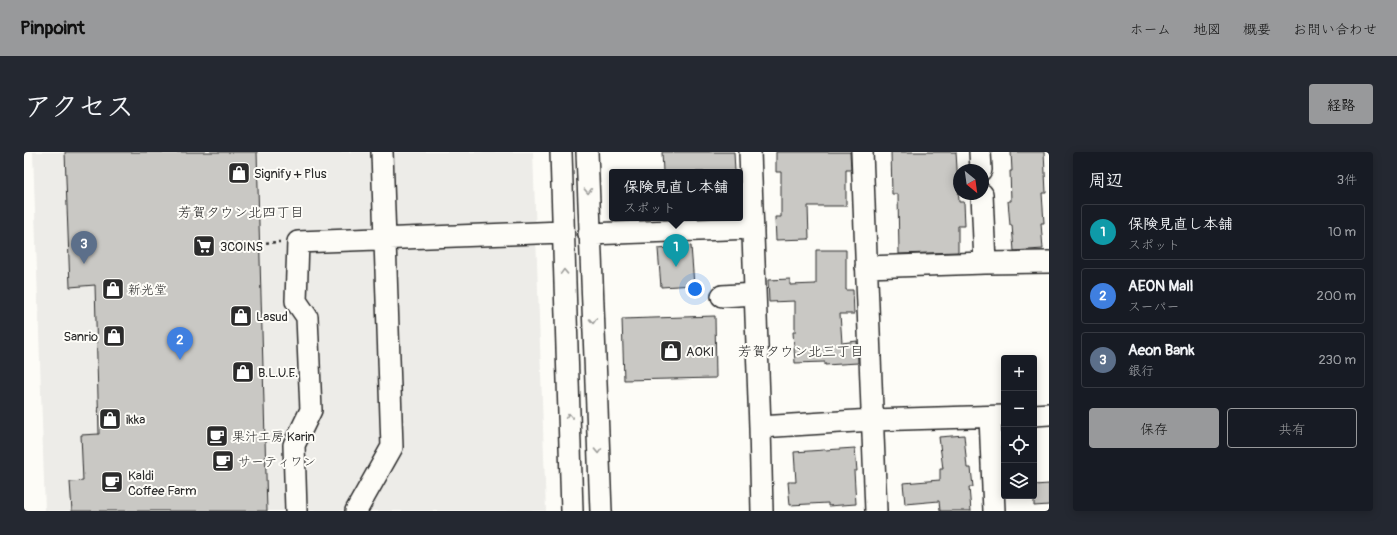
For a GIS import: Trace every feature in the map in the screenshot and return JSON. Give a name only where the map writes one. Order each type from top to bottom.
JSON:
[{"type":"street","points":[[352,511],[392,447],[382,152]]},
{"type":"street","points":[[561,152],[572,511]]},
{"type":"street","points":[[587,152],[601,511]]},
{"type":"street","points":[[750,152],[762,511]]},
{"type":"street","points":[[862,152],[876,511]]},
{"type":"street","points":[[980,152],[981,164]]},
{"type":"street","points":[[982,200],[985,263]]},
{"type":"street","points":[[589,234],[676,225],[753,228]]},
{"type":"street","points":[[296,511],[294,445],[311,410],[306,317],[296,301],[298,242],[563,232]]},
{"type":"street","points":[[866,267],[1049,262]]},
{"type":"street","points":[[722,296],[755,294]]},
{"type":"street","points":[[1037,415],[1049,414]]},
{"type":"street","points":[[760,427],[872,420],[997,417],[994,511]]},
{"type":"shaded area","points":[[33,152],[533,152],[546,511],[45,511]]},
{"type":"building","points":[[65,152],[257,152],[267,511],[72,511],[70,482],[83,481],[81,435],[99,434],[95,285],[70,287]]},
{"type":"building","points":[[662,152],[734,152],[735,169],[663,169]]},
{"type":"building","points":[[776,152],[850,152],[851,170],[846,170],[846,206],[808,206],[809,239],[776,240],[775,217],[781,217],[781,172],[776,172]]},
{"type":"building","points":[[891,152],[956,152],[957,164],[953,164],[953,200],[964,202],[965,226],[958,226],[958,252],[899,254],[898,194],[892,194]]},
{"type":"building","points":[[1011,152],[1044,152],[1046,193],[1042,193],[1044,223],[1041,223],[1043,249],[1014,251],[1008,201],[1011,201]]},
{"type":"building","points":[[691,246],[694,285],[661,287],[658,249]]},
{"type":"building","points":[[816,250],[846,250],[846,290],[853,290],[854,314],[840,314],[842,343],[857,341],[858,363],[825,365],[825,362],[795,363],[793,332],[795,332],[795,301],[769,302],[768,280],[790,279],[790,285],[816,284]]},
{"type":"building","points":[[715,316],[716,378],[624,380],[622,319]]},
{"type":"building","points":[[964,435],[967,468],[971,468],[973,487],[969,487],[971,511],[940,511],[939,501],[905,504],[903,483],[940,480],[940,469],[943,469],[939,437]]},
{"type":"building","points":[[855,448],[857,471],[854,471],[856,504],[828,506],[828,503],[790,505],[788,482],[796,482],[794,452]]},
{"type":"building","points":[[1049,484],[1049,505],[1034,506],[1034,499],[1037,499],[1037,485]]},
{"type":"place","name":"Signify + Plus","points":[[239,173]]},
{"type":"place","name":"3COINS","points":[[204,246]]},
{"type":"place","name":"Aeon Bank","points":[[84,264]]},
{"type":"place","name":"保険見直し本舗","points":[[676,267]]},
{"type":"place","name":"新光堂","points":[[113,289]]},
{"type":"place","name":"Lasud","points":[[241,316]]},
{"type":"place","name":"Sanrio","points":[[114,336]]},
{"type":"place","name":"AOKI","points":[[671,351]]},
{"type":"place","name":"AEON Mall","points":[[180,360]]},
{"type":"place","name":"B.L.U.E.","points":[[243,372]]},
{"type":"place","name":"ikka","points":[[110,419]]},
{"type":"place","name":"果汁工房 Karin","points":[[217,436]]},
{"type":"place","name":"サーティワン","points":[[223,461]]},
{"type":"place","name":"Kaldi Coffee Farm","points":[[112,482]]},
{"type":"district","name":"芳賀タウン北四丁目","points":[[241,212]]},
{"type":"district","name":"芳賀タウン北三丁目","points":[[801,351]]}]
